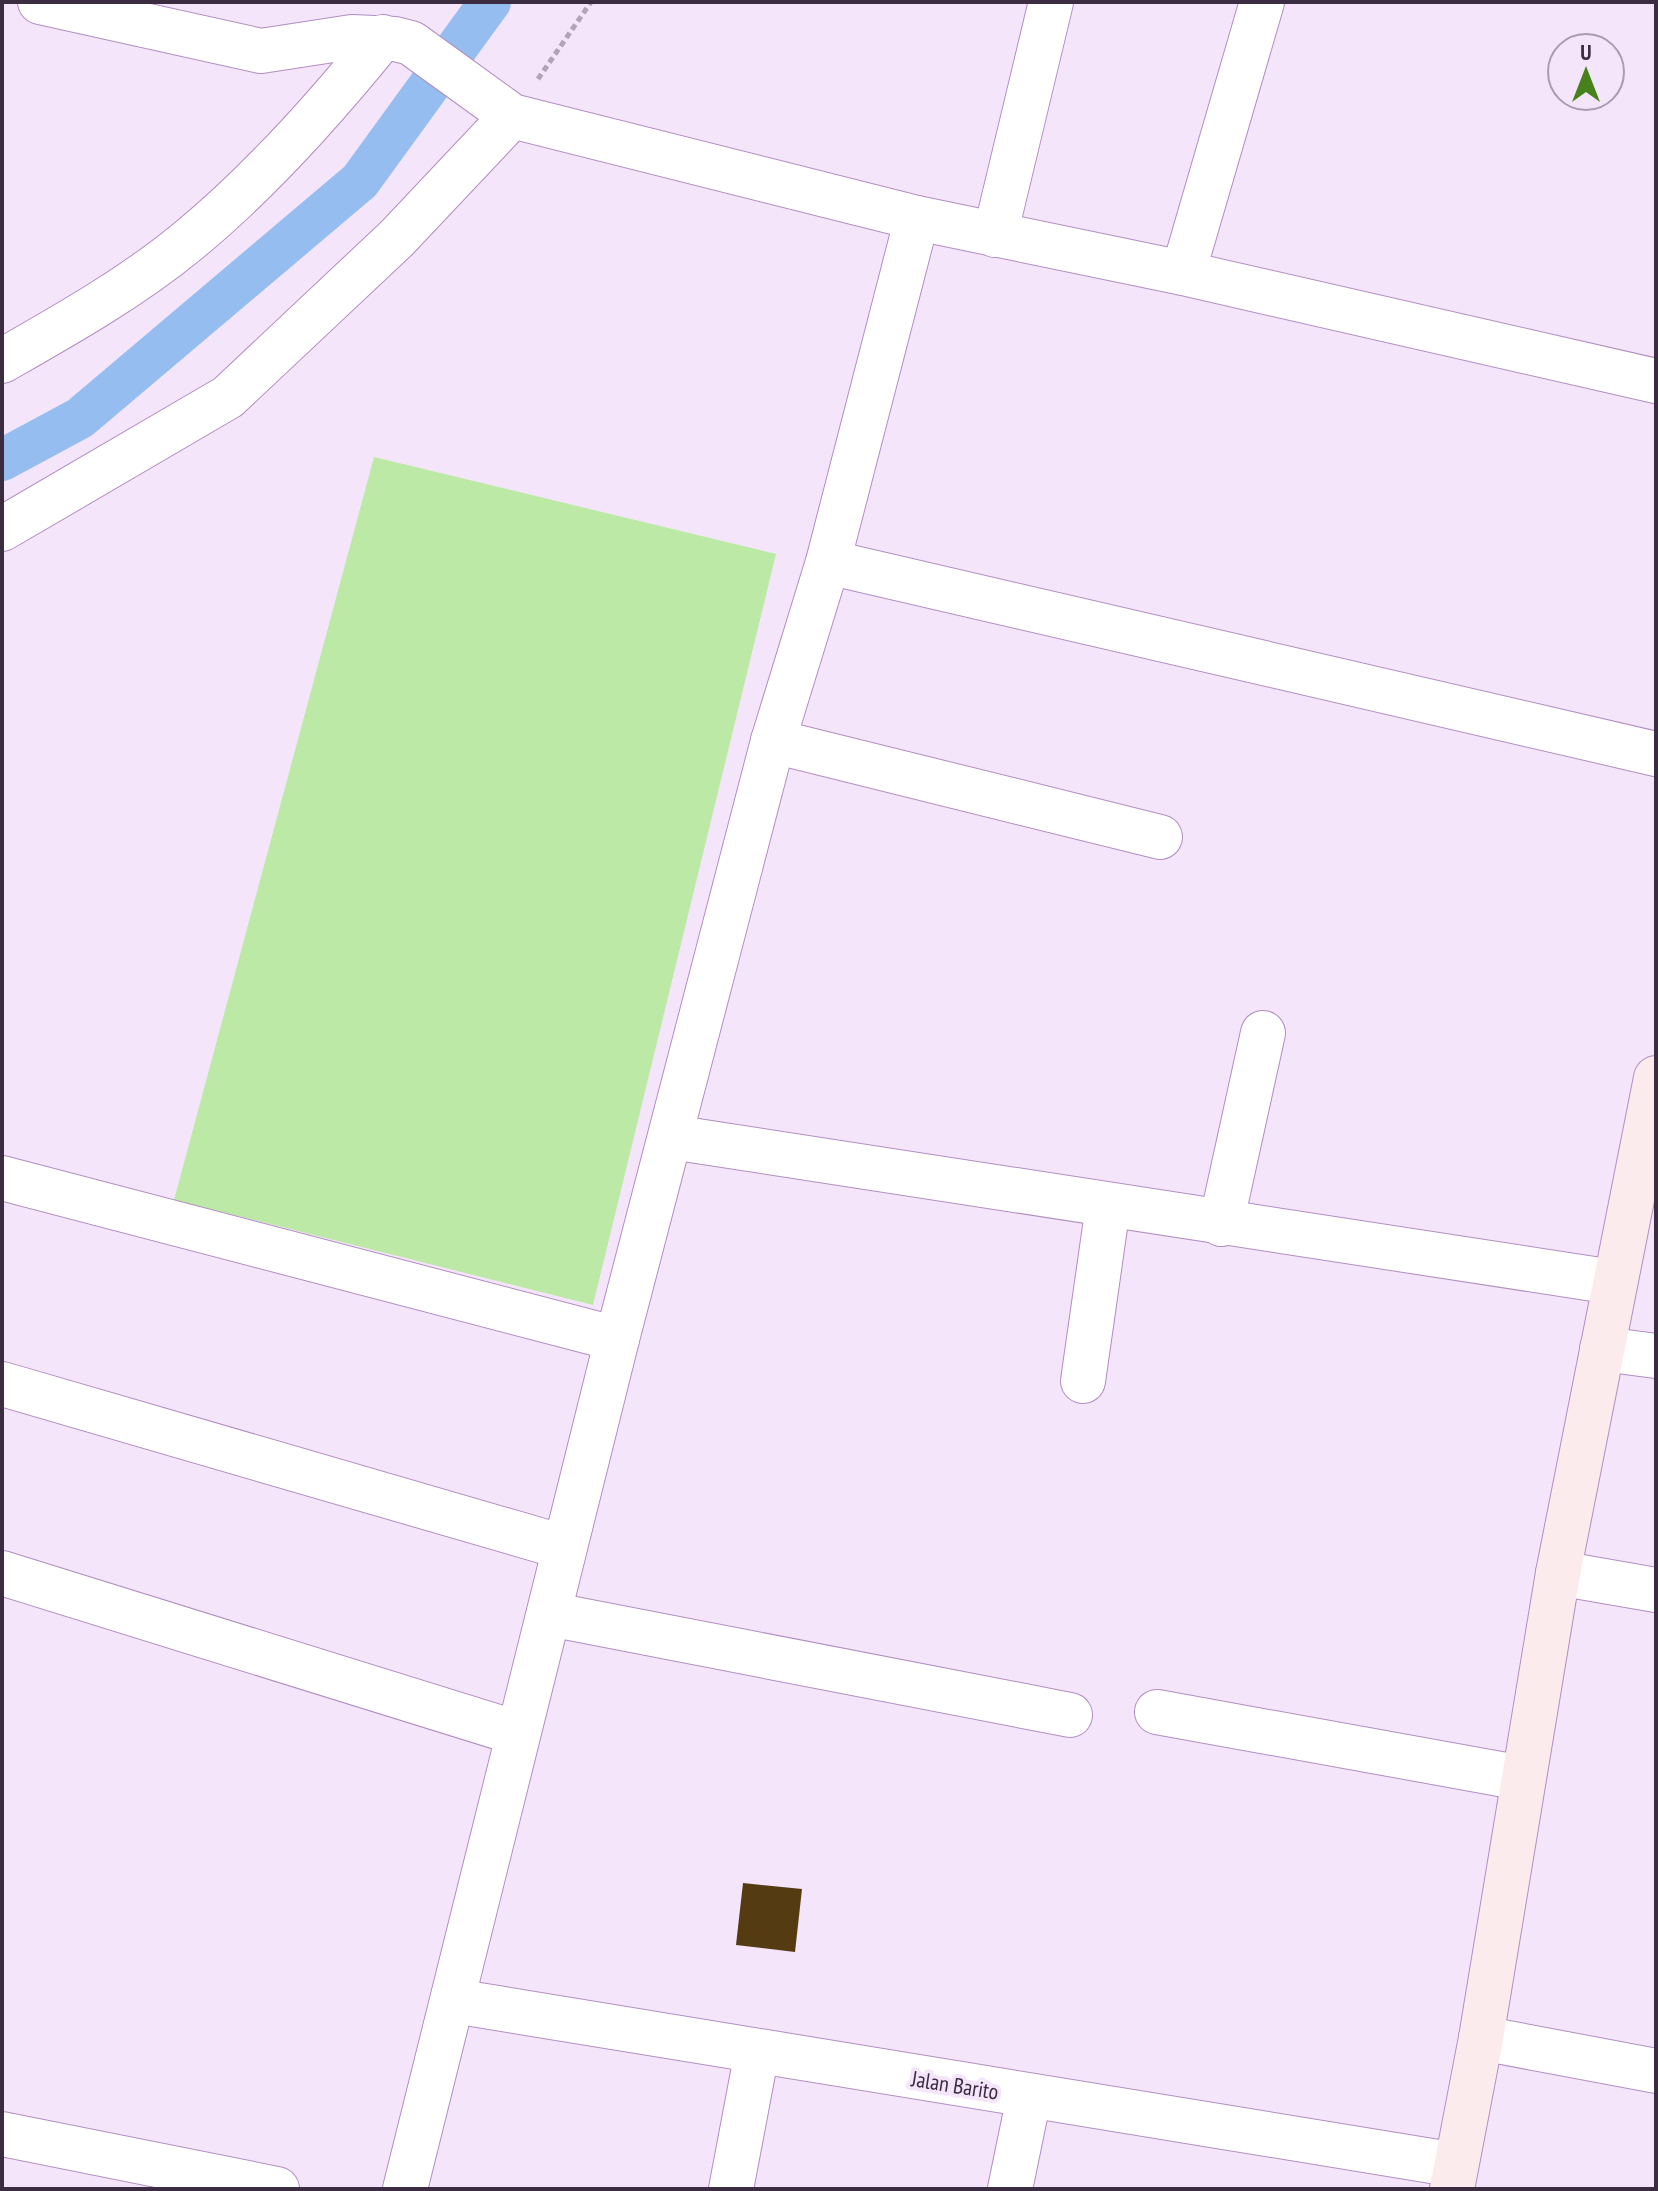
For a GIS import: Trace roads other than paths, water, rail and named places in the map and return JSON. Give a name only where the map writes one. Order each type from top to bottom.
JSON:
[{"type":"main road","points":[[1454,2177],[1481,2038],[1558,1573],[1613,1282],[1656,1078]]},
{"type":"street","points":[[40,2],[261,51],[352,37],[397,40],[500,108],[917,218],[1183,273],[1656,381]]},
{"type":"street","points":[[995,235],[1051,2]]},
{"type":"street","points":[[1183,273],[1262,2]]},
{"type":"street","points":[[2,361],[142,276],[189,240],[397,40]]},
{"type":"street","points":[[2,529],[228,397],[397,238],[500,108]]},
{"type":"street","points":[[405,2189],[617,1339],[773,741],[828,562],[917,218]]},
{"type":"street","points":[[828,562],[1656,754]]},
{"type":"street","points":[[773,741],[1160,837]]},
{"type":"street","points":[[1221,1224],[1263,1033]]},
{"type":"street","points":[[671,1137],[1613,1282]]},
{"type":"street","points":[[2,1178],[617,1339]]},
{"type":"street","points":[[1083,1381],[1108,1206]]},
{"type":"street","points":[[1602,1349],[1656,1356]]},
{"type":"street","points":[[2,1384],[563,1547]]},
{"type":"street","points":[[2,1573],[517,1733]]},
{"type":"street","points":[[1558,1573],[1656,1590]]},
{"type":"street","points":[[549,1614],[1070,1715]]},
{"type":"street","points":[[1157,1712],[1522,1778]]},
{"type":"street","name":"Jalan Barito","points":[[454,2001],[1029,2097],[1454,2177]]},
{"type":"street","points":[[1481,2038],[1656,2071]]},
{"type":"street","points":[[731,2189],[757,2052]]},
{"type":"street","points":[[1010,2189],[1029,2097]]},
{"type":"street","points":[[2,2134],[277,2189]]},
{"type":"waterway","points":[[2,460],[80,418],[360,181],[490,2]]}]
